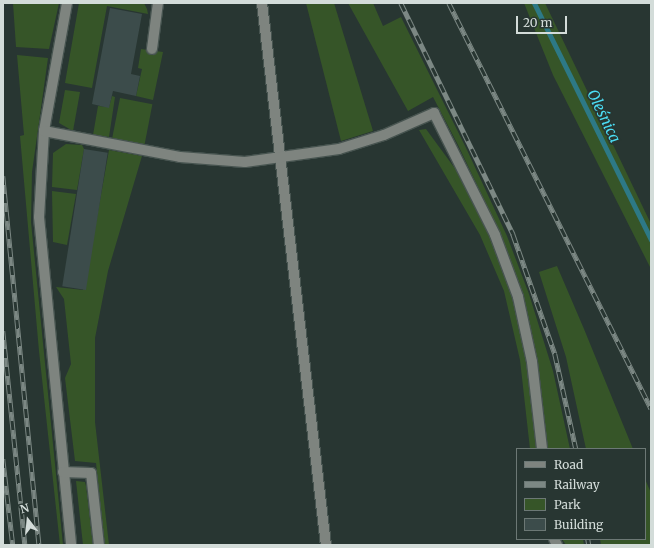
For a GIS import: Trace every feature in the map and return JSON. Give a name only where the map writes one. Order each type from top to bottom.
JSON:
[{"type":"lane","points":[[67,3],[44,131],[40,239],[71,545]]},
{"type":"lane","points":[[152,50],[158,3]]},
{"type":"lane","points":[[262,3],[326,545]]},
{"type":"lane","points":[[44,131],[180,157],[245,162],[340,149],[384,135],[434,113],[495,235],[518,297],[532,362],[542,448]]},
{"type":"lane","points":[[63,472],[91,473],[99,545]]},
{"type":"green space","points":[[13,3],[59,3],[49,49],[16,47]]},
{"type":"green space","points":[[79,3],[144,3],[148,14],[107,6],[92,88],[65,83]]},
{"type":"green space","points":[[306,3],[334,3],[373,131],[341,141]]},
{"type":"green space","points":[[348,3],[373,3],[383,26],[401,17],[467,150],[507,236],[529,294],[553,371],[570,448],[547,448],[535,349],[524,302],[501,235],[458,145],[433,97],[408,111]]},
{"type":"green space","points":[[524,3],[545,3],[651,224],[651,269],[553,75]]},
{"type":"green space","points":[[141,49],[163,52],[153,100],[136,96],[142,69],[138,68]]},
{"type":"green space","points":[[17,55],[48,58],[32,172],[31,222],[63,545],[60,545],[39,351],[20,136],[24,135]]},
{"type":"green space","points":[[65,90],[80,92],[73,131],[59,123]]},
{"type":"green space","points":[[112,96],[115,97],[109,137],[93,135],[98,106],[109,107]]},
{"type":"green space","points":[[120,98],[152,104],[145,145],[112,138]]},
{"type":"green space","points":[[426,129],[459,174],[490,234],[513,293],[526,350],[538,448],[530,448],[520,360],[504,291],[480,235],[419,130]]},
{"type":"green space","points":[[66,144],[82,145],[84,149],[77,190],[52,187],[53,153]]},
{"type":"green space","points":[[109,150],[142,156],[108,271],[95,338],[95,422],[109,545],[105,545],[96,463],[75,461],[65,378],[71,364],[64,299],[56,287],[83,290],[89,256],[85,244],[92,245]]},
{"type":"green space","points":[[52,191],[76,194],[67,245],[53,242]]},
{"type":"green space","points":[[557,266],[633,448],[586,448],[566,357],[539,272]]},
{"type":"green space","points":[[76,481],[85,482],[93,545],[83,545]]},
{"type":"green space","points":[[646,481],[651,493],[651,545],[601,545],[600,540],[646,540]]},
{"type":"green space","points":[[563,540],[583,540],[584,545],[566,545]]},
{"type":"building","points":[[110,8],[142,14],[131,74],[140,76],[136,96],[113,91],[109,108],[92,104]]},
{"type":"building","points":[[84,149],[108,153],[86,290],[62,286]]},
{"type":"waterway","name":"Oleśnica","points":[[534,3],[651,240]]},
{"type":"railway","points":[[401,3],[513,234],[555,354],[576,448]]},
{"type":"railway","points":[[449,3],[651,408]]},
{"type":"railway","points":[[3,176],[39,545]]},
{"type":"railway","points":[[3,331],[25,545]]},
{"type":"railway","points":[[3,459],[13,545]]},
{"type":"railway","points":[[588,540],[589,545]]}]
